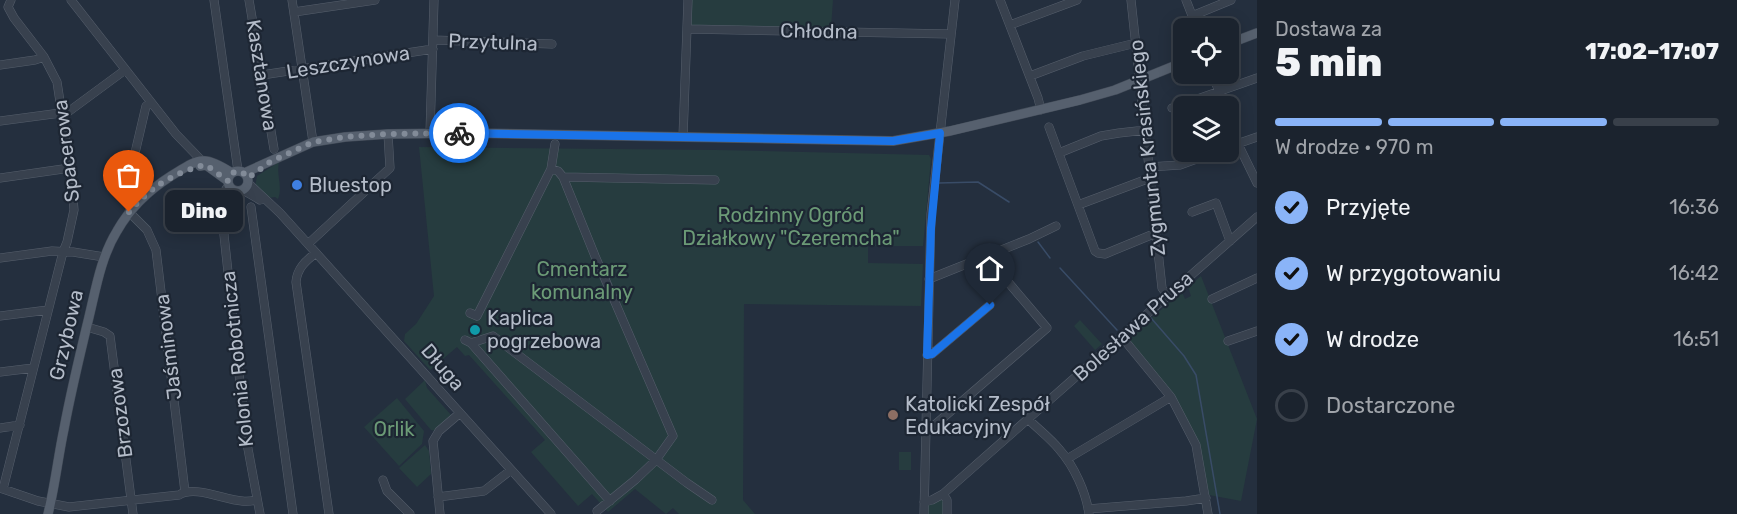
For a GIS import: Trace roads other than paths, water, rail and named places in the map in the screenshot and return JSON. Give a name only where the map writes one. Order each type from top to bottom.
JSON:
[{"type":"main road","points":[[1239,40],[1257,33]]},
{"type":"main road","points":[[238,181],[270,162],[313,142],[388,134],[893,141],[940,133],[1080,100],[1173,67]]},
{"type":"main road","name":"Długa","points":[[207,162],[238,181]]},
{"type":"main road","name":"Grzybowa","points":[[49,509],[64,428],[104,257],[118,229],[140,200],[160,183],[189,165],[207,162]]},
{"type":"main road","name":"Grzybowa","points":[[160,183],[207,162]]},
{"type":"street","name":"Długa","points":[[71,0],[190,151],[207,162]]},
{"type":"street","points":[[214,0],[238,181]]},
{"type":"street","name":"Kasztanowa","points":[[249,0],[274,149]]},
{"type":"street","points":[[292,0],[313,142]]},
{"type":"street","points":[[294,12],[375,0]]},
{"type":"street","points":[[430,133],[434,0]]},
{"type":"street","points":[[683,137],[687,0]]},
{"type":"street","points":[[924,514],[932,214],[955,0]]},
{"type":"street","points":[[1000,0],[1041,110]]},
{"type":"street","points":[[1010,25],[1077,0]]},
{"type":"street","name":"Zygmunta Krasińskiego","points":[[1131,0],[1162,288],[1167,296]]},
{"type":"street","points":[[1186,0],[1192,16],[1231,0]]},
{"type":"street","name":"Spacerowa","points":[[2,488],[63,252],[68,242],[74,210],[63,113],[57,82],[44,57],[6,5]]},
{"type":"street","name":"Chłodna","points":[[687,29],[951,34]]},
{"type":"street","points":[[1030,76],[1083,56],[1136,43]]},
{"type":"street","name":"Leszczynowa","points":[[262,75],[433,44]]},
{"type":"street","name":"Przytulna","points":[[433,44],[552,44]]},
{"type":"street","points":[[0,65],[44,57]]},
{"type":"street","points":[[0,121],[63,113],[125,70]]},
{"type":"street","points":[[1172,108],[1257,78]]},
{"type":"street","points":[[1216,84],[1220,96]]},
{"type":"street","points":[[135,153],[146,106],[151,103]]},
{"type":"street","points":[[1049,127],[1095,250],[1101,254],[1156,234]]},
{"type":"street","points":[[1059,153],[1101,136],[1146,130]]},
{"type":"street","points":[[308,244],[390,168],[388,134]]},
{"type":"street","points":[[1239,144],[1257,137]]},
{"type":"street","name":"Długa","points":[[183,141],[207,162]]},
{"type":"street","points":[[470,312],[477,316],[550,169],[555,144]]},
{"type":"street","points":[[1239,146],[1257,183]]},
{"type":"street","points":[[189,165],[190,151]]},
{"type":"street","points":[[1149,167],[1180,165],[1188,162]]},
{"type":"street","points":[[0,178],[70,168]]},
{"type":"street","points":[[550,169],[558,171],[563,177],[673,436],[656,459],[635,480],[597,511]]},
{"type":"street","points":[[563,177],[715,180]]},
{"type":"street","points":[[1078,205],[1150,178]]},
{"type":"street","name":"Długa","points":[[238,181],[280,213],[511,470],[545,512]]},
{"type":"street","name":"Kolonia Robotnicza","points":[[238,181],[227,197],[223,223],[246,438],[260,514]]},
{"type":"street","points":[[1192,212],[1216,203],[1230,241]]},
{"type":"street","name":"Kolonia Robotnicza","points":[[251,207],[293,514]]},
{"type":"street","name":"Jaśminowa","points":[[129,212],[147,230],[156,250],[185,492]]},
{"type":"street","name":"Bolesława Prusa","points":[[924,502],[943,494],[1257,217]]},
{"type":"street","points":[[929,279],[1056,226]]},
{"type":"street","points":[[0,258],[52,251],[104,257]]},
{"type":"street","points":[[316,253],[301,267],[297,273],[296,282],[329,514]]},
{"type":"street","points":[[926,429],[930,429],[1047,328],[986,256]]},
{"type":"street","points":[[1212,299],[1257,278]]},
{"type":"street","points":[[927,355],[932,354],[990,305]]},
{"type":"street","points":[[0,316],[48,310]]},
{"type":"street","name":"Brzozowa","points":[[87,327],[110,336],[133,514]]},
{"type":"street","points":[[1228,341],[1257,331]]},
{"type":"street","points":[[610,501],[468,342],[493,336],[712,500]]},
{"type":"street","points":[[1121,336],[1171,397],[1196,445],[1208,514]]},
{"type":"street","points":[[0,372],[33,368]]},
{"type":"street","points":[[1067,459],[1171,397]]},
{"type":"street","points":[[440,514],[433,441],[439,431],[460,413]]},
{"type":"street","points":[[1028,419],[1059,448],[1067,459],[1078,480],[1088,512],[1206,498]]},
{"type":"street","points":[[0,428],[20,425]]},
{"type":"street","points":[[438,497],[484,491],[511,470]]},
{"type":"street","points":[[383,480],[387,491],[410,514]]},
{"type":"street","points":[[2,488],[49,509],[76,508],[179,495],[193,491],[239,501],[257,500]]},
{"type":"street","points":[[943,494],[947,500],[947,514]]},
{"type":"waterway","points":[[939,183],[978,182],[1009,202]]},
{"type":"waterway","points":[[1038,242],[1050,258]]},
{"type":"waterway","points":[[1060,268],[1117,330]]},
{"type":"waterway","points":[[1151,318],[1184,356],[1196,375],[1220,514]]},
{"type":"place","name":"Bluestop","points":[[297,185]]},
{"type":"place","name":"Dino","points":[[129,212]]},
{"type":"place","name":"Kaplica pogrzebowa","points":[[475,330]]},
{"type":"place","name":"Katolicki Zespół Edukacyjny","points":[[893,415]]},
{"type":"park label","name":"Rodzinny Ogród Działkowy \"Czeremcha\"","points":[[791,226]]},
{"type":"park label","name":"Cmentarz komunalny","points":[[582,280]]},
{"type":"park label","name":"Orlik","points":[[394,429]]}]
